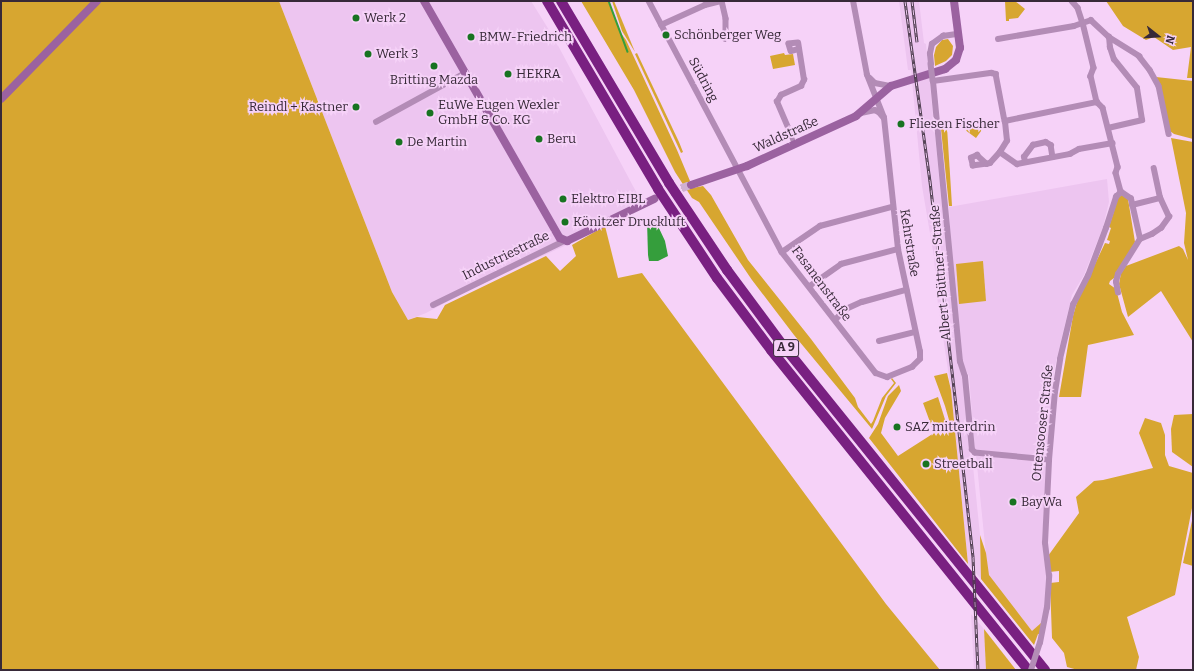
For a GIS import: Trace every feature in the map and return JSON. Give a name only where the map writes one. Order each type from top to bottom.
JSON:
[{"type":"highway","name":"A 9","points":[[547,1],[658,189],[717,278],[776,356],[1028,670]]},
{"type":"highway","name":"A 9","points":[[561,1],[669,183],[728,270],[787,350],[1045,670]]},
{"type":"street","points":[[1,99],[97,1]]},
{"type":"street","name":"Industriestraße","points":[[424,1],[560,238],[564,241],[433,305]]},
{"type":"street","name":"Südring","points":[[649,1],[739,169]]},
{"type":"street","points":[[661,25],[704,3],[722,1],[726,19],[726,39]]},
{"type":"street","name":"Kehrstraße","points":[[853,1],[867,75],[879,95],[884,118],[892,207],[898,249],[920,359],[912,367]]},
{"type":"street","name":"Waldstraße","points":[[691,185],[739,169],[861,113],[879,95],[891,86],[945,69],[956,60],[960,48],[954,1]]},
{"type":"street","points":[[1072,1],[1078,8],[1083,23],[1094,68],[1091,76],[1097,102],[1103,108],[1118,167],[1116,173],[1121,192],[1131,199],[1140,239]]},
{"type":"street","points":[[998,39],[1074,26],[1091,20],[1109,37],[1139,56],[1150,70],[1159,86],[1169,134]]},
{"type":"street","name":"Albert-Büttner-Straße","points":[[958,34],[943,36],[932,44],[930,54],[960,362],[965,377],[972,450],[975,453],[1049,460]]},
{"type":"street","points":[[1108,128],[1142,120],[1137,88],[1114,60],[1110,48],[1109,37]]},
{"type":"street","points":[[795,144],[777,102],[781,95],[800,86],[804,80],[799,49]]},
{"type":"street","points":[[376,122],[465,73]]},
{"type":"street","points":[[933,81],[991,73],[996,74],[1005,121],[1007,141],[992,162],[987,164]]},
{"type":"street","points":[[867,75],[875,83],[891,86]]},
{"type":"street","points":[[1005,121],[1097,102]]},
{"type":"street","points":[[861,113],[875,110],[884,118]]},
{"type":"street","points":[[1025,162],[1024,157],[1033,145],[1046,142],[1051,145],[1053,157]]},
{"type":"street","points":[[1000,152],[1017,164],[1070,154],[1079,149],[1112,143]]},
{"type":"street","name":"Fasanenstraße","points":[[739,169],[782,252],[810,286],[876,373],[888,377],[912,367]]},
{"type":"street","points":[[1118,293],[1116,282],[1118,274],[1140,239],[1152,234],[1167,221],[1168,217],[1160,198],[1154,169]]},
{"type":"street","name":"Ottensooser Straße","points":[[1032,670],[1040,643],[1047,608],[1049,576],[1045,543],[1049,460],[1055,392],[1073,305],[1088,276],[1116,197],[1121,192]]},
{"type":"street","points":[[1132,205],[1160,198]]},
{"type":"street","points":[[564,241],[654,199]]},
{"type":"street","points":[[782,252],[820,226],[892,207]]},
{"type":"street","points":[[810,286],[841,264],[898,249]]},
{"type":"street","points":[[835,320],[846,309],[862,302],[906,290]]},
{"type":"street","points":[[879,341],[915,332]]},
{"type":"shaded area","points":[[1,1],[279,1],[392,292],[408,320],[417,317],[437,319],[445,305],[546,256],[560,271],[576,256],[572,245],[605,226],[618,278],[642,273],[886,604],[940,670],[1,670]]},
{"type":"shaded area","points":[[279,1],[531,1],[554,38],[641,201],[575,241],[469,290],[426,313],[408,320],[392,292]]},
{"type":"shaded area","points":[[581,1],[608,1],[620,32],[626,40],[677,150],[690,181],[689,182],[693,188],[703,186],[711,195],[748,260],[811,339],[855,398],[858,407],[871,424],[882,398],[894,383],[891,379],[892,378],[896,383],[886,396],[872,429],[794,335],[752,280],[699,202],[692,198],[675,172],[634,90]]},
{"type":"shaded area","points":[[612,1],[614,1],[635,52],[622,31]]},
{"type":"shaded area","points":[[899,1],[919,1],[924,43],[926,44],[957,359],[964,386],[970,454],[972,456],[980,535],[981,579],[968,564],[951,390],[937,297],[934,257],[922,186],[911,70],[908,70]]},
{"type":"shaded area","points":[[1005,1],[1015,1],[1025,9],[1018,18],[1009,19],[1009,21],[1006,21]]},
{"type":"shaded area","points":[[1106,1],[1193,1],[1193,78],[1187,78],[1191,47],[1173,50],[1154,37],[1146,40],[1123,26]]},
{"type":"shaded area","points":[[948,39],[953,46],[952,55],[946,61],[935,66],[934,55],[936,47],[942,40]]},
{"type":"shaded area","points":[[637,53],[679,142],[683,152],[681,153],[635,54]]},
{"type":"shaded area","points":[[784,53],[785,55],[793,54],[795,65],[773,69],[770,56]]},
{"type":"shaded area","points":[[1156,77],[1193,81],[1193,139],[1174,134],[1170,131]]},
{"type":"shaded area","points":[[969,123],[978,128],[984,127],[976,138],[957,124]]},
{"type":"shaded area","points":[[947,127],[952,206],[949,206],[941,129]]},
{"type":"shaded area","points":[[1171,138],[1193,142],[1193,342],[1161,291],[1128,317],[1119,284],[1121,273],[1126,266],[1179,246],[1183,249],[1188,260],[1184,243],[1186,213]]},
{"type":"shaded area","points":[[1107,179],[1109,202],[1103,227],[1084,275],[1072,295],[1054,370],[1046,460],[975,451],[969,376],[963,365],[953,285],[949,207]]},
{"type":"shaded area","points":[[1123,194],[1128,199],[1135,242],[1109,284],[1116,289],[1122,312],[1134,335],[1088,345],[1081,397],[1059,397],[1073,316],[1077,302],[1105,243],[1109,244],[1110,241],[1107,240],[1111,228],[1109,227],[1118,198]]},
{"type":"shaded area","points":[[652,219],[658,226],[665,241],[668,256],[658,261],[649,261],[648,255],[647,221]]},
{"type":"shaded area","points":[[983,261],[986,301],[959,304],[956,264]]},
{"type":"shaded area","points":[[947,373],[951,390],[968,564],[869,438],[878,424],[888,396],[899,385],[901,391],[885,418],[881,433],[898,456],[934,433],[923,403],[938,397],[947,426],[944,431],[951,427],[934,376]]},
{"type":"shaded area","points":[[1193,414],[1193,467],[1172,452],[1171,429],[1174,415]]},
{"type":"shaded area","points":[[1145,418],[1161,423],[1165,435],[1165,455],[1169,466],[1193,473],[1193,503],[1175,595],[1127,617],[1139,657],[1136,670],[1078,670],[1067,667],[1064,653],[1052,638],[1050,583],[1059,582],[1059,571],[1049,572],[1048,556],[1079,513],[1076,497],[1094,481],[1153,468],[1139,433]]},
{"type":"shaded area","points":[[976,455],[1040,462],[1046,467],[1042,544],[1046,573],[1045,607],[1043,626],[1032,631],[988,575]]},
{"type":"shaded area","points":[[1193,516],[1193,566],[1183,563]]},
{"type":"shaded area","points":[[980,535],[986,553],[989,575],[1032,631],[1041,623],[1040,634],[1038,634],[1034,645],[981,579]]},
{"type":"shaded area","points":[[971,614],[984,629],[986,670],[974,670]]},
{"type":"shaded area","points":[[984,629],[1016,670],[986,670]]},
{"type":"waterway","points":[[609,1],[628,52]]},
{"type":"tunnel","points":[[659,197],[691,185]]},
{"type":"railway","points":[[905,1],[930,181],[973,557],[978,670]]},
{"type":"railway","points":[[912,1],[917,42]]},
{"type":"place","name":"Werk 2","points":[[356,18]]},
{"type":"place","name":"Schönberger Weg","points":[[666,35]]},
{"type":"place","name":"BMW-Friedrich","points":[[471,37]]},
{"type":"place","name":"Werk 3","points":[[368,54]]},
{"type":"place","name":"Britting Mazda","points":[[434,66]]},
{"type":"place","name":"HEKRA","points":[[508,74]]},
{"type":"place","name":"Reindl + Kastner","points":[[356,107]]},
{"type":"place","name":"EuWe Eugen Wexler GmbH & Co. KG","points":[[430,113]]},
{"type":"place","name":"Fliesen Fischer","points":[[901,124]]},
{"type":"place","name":"Beru","points":[[539,139]]},
{"type":"place","name":"De Martin","points":[[399,142]]},
{"type":"place","name":"Elektro EIBL","points":[[563,199]]},
{"type":"place","name":"Könitzer Druckluft","points":[[565,222]]},
{"type":"place","name":"SAZ mitterdrin","points":[[897,427]]},
{"type":"place","name":"Streetball","points":[[926,464]]},
{"type":"place","name":"BayWa","points":[[1013,502]]}]
